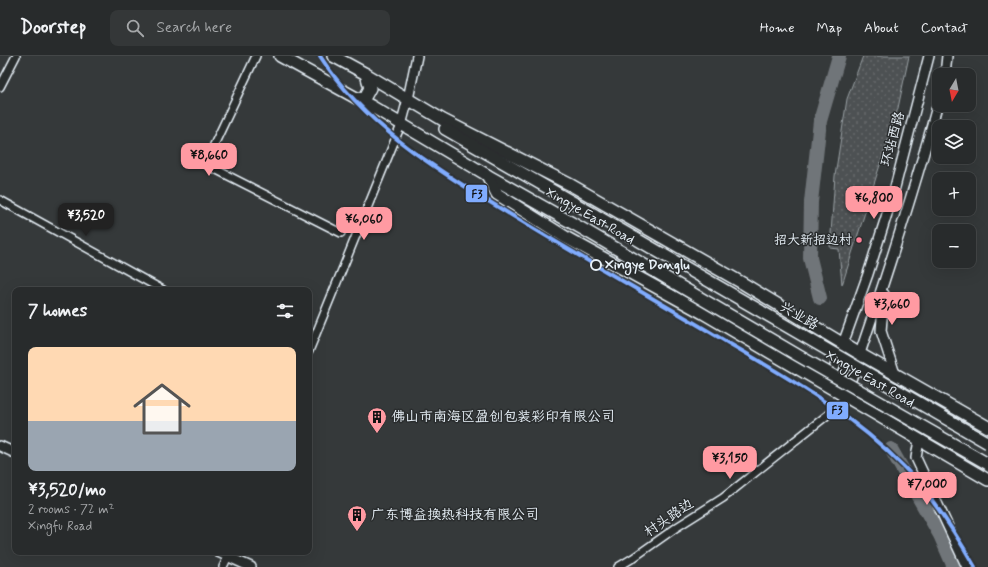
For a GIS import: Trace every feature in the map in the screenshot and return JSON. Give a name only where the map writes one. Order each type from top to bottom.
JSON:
[{"type":"main road","name":"Xingye East Road","points":[[280,56],[356,98],[806,360],[988,464]]},
{"type":"main road","name":"Xingye East Road","points":[[333,56],[443,120],[566,182],[744,284],[843,344],[988,428]]},
{"type":"main road","points":[[401,125],[417,56]]},
{"type":"main road","name":"环站西路","points":[[828,386],[868,274],[893,195],[928,56]]},
{"type":"main road","points":[[946,68],[947,56]]},
{"type":"main road","points":[[356,98],[364,99],[370,88],[366,74]]},
{"type":"main road","points":[[845,397],[885,278],[935,112]]},
{"type":"main road","name":"兴业路","points":[[443,120],[444,128],[988,443]]},
{"type":"main road","points":[[487,175],[497,194],[567,238],[703,313],[988,480]]},
{"type":"main road","points":[[885,278],[881,331],[896,374]]},
{"type":"main road","points":[[919,440],[916,458],[967,567]]},
{"type":"main road","points":[[0,446],[12,452]]},
{"type":"main road","points":[[231,555],[251,567]]},
{"type":"street","points":[[0,87],[16,56]]},
{"type":"street","points":[[256,56],[205,164],[341,234]]},
{"type":"street","points":[[312,344],[401,125]]},
{"type":"street","points":[[0,200],[158,287]]},
{"type":"street","name":"村头路边","points":[[618,567],[723,498],[835,409],[845,397]]},
{"type":"street","points":[[223,567],[229,555]]},
{"type":"shaded area","points":[[863,56],[909,56],[898,108],[842,285],[839,249],[830,248],[835,176],[847,99]]},
{"type":"waterway","points":[[820,298],[810,258],[811,202],[820,121],[839,56]]},
{"type":"waterway","points":[[891,449],[940,535],[954,567]]},
{"type":"transit line","name":"F3","points":[[320,56],[337,80],[357,103],[379,124],[427,161],[530,227],[796,383],[863,430],[904,467],[925,490],[975,567]]},
{"type":"place","name":"招大新招边村","points":[[859,240]]},
{"type":"place","name":"Xingye Donglu","points":[[596,265]]},
{"type":"place","name":"佛山市南海区盈创包装彩印有限公司","points":[[377,434]]},
{"type":"place","name":"广东博益换热科技有限公司","points":[[357,532]]}]
